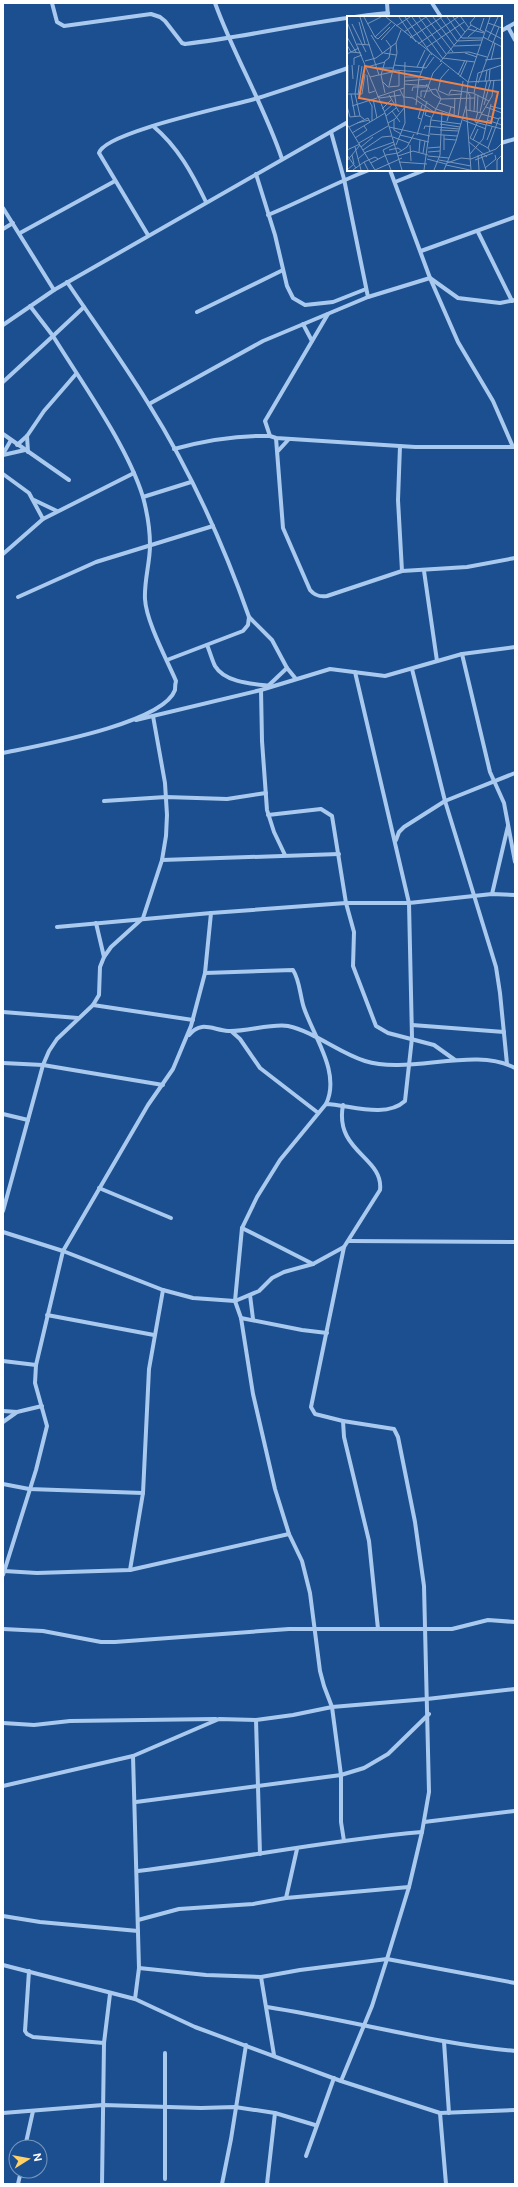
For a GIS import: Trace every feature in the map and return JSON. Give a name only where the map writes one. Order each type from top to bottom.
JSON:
[{"type":"street","points":[[52,3],[57,22],[64,26],[151,14],[165,21],[182,43],[228,39],[347,17]]},
{"type":"street","points":[[215,3],[228,39],[272,131],[282,159]]},
{"type":"street","points":[[368,16],[388,15],[387,3]]},
{"type":"street","points":[[432,3],[440,16]]},
{"type":"street","points":[[502,30],[515,23]]},
{"type":"street","points":[[508,27],[515,40]]},
{"type":"street","points":[[148,235],[99,154],[100,149],[124,136],[153,126],[257,98],[347,68]]},
{"type":"street","points":[[3,326],[67,282],[347,123]]},
{"type":"street","points":[[153,126],[164,135],[182,157],[206,202]]},
{"type":"street","points":[[331,132],[344,179],[368,297]]},
{"type":"street","points":[[502,144],[515,139]]},
{"type":"street","points":[[268,215],[311,197],[344,179],[366,171]]},
{"type":"street","points":[[174,449],[211,439],[242,435],[400,446],[514,447],[493,401],[458,342],[430,278],[390,171]]},
{"type":"street","points":[[395,182],[422,171]]},
{"type":"street","points":[[256,174],[287,286],[293,298],[305,305],[333,302],[366,289]]},
{"type":"street","points":[[20,233],[115,181]]},
{"type":"street","points":[[3,208],[20,233],[54,290]]},
{"type":"street","points":[[421,251],[478,232],[515,217]]},
{"type":"street","points":[[3,229],[13,223]]},
{"type":"street","points":[[430,278],[458,298],[500,304],[513,300],[478,232]]},
{"type":"street","points":[[197,312],[283,270]]},
{"type":"street","points":[[149,404],[263,341],[368,297],[430,278]]},
{"type":"street","points":[[67,282],[149,404],[174,449],[213,526],[229,561],[249,617],[272,640],[287,668],[296,679]]},
{"type":"street","points":[[30,306],[53,336],[111,430],[134,473],[143,497],[147,515],[150,545],[145,600],[151,621],[176,681],[174,691],[168,700],[128,722]]},
{"type":"street","points":[[3,382],[84,307]]},
{"type":"street","points":[[270,436],[265,421],[329,313]]},
{"type":"street","points":[[302,324],[312,341]]},
{"type":"street","points":[[17,445],[27,436],[44,411],[76,374]]},
{"type":"street","points":[[3,434],[68,480]]},
{"type":"street","points":[[26,451],[27,436]]},
{"type":"street","points":[[276,438],[283,528],[310,590],[322,597],[402,571],[424,571],[468,566],[515,558]]},
{"type":"street","points":[[278,451],[289,439]]},
{"type":"street","points":[[3,454],[11,440]]},
{"type":"street","points":[[400,446],[398,500],[402,571]]},
{"type":"street","points":[[3,454],[26,451]]},
{"type":"street","points":[[3,554],[43,519],[134,473]]},
{"type":"street","points":[[3,474],[29,493],[43,519]]},
{"type":"street","points":[[143,497],[191,482]]},
{"type":"street","points":[[34,500],[57,511]]},
{"type":"street","points":[[18,597],[96,562],[213,526]]},
{"type":"street","points":[[424,571],[437,661]]},
{"type":"street","points":[[167,660],[243,631],[248,625],[249,617]]},
{"type":"street","points":[[208,645],[215,667],[224,674],[243,681],[270,686]]},
{"type":"street","points":[[3,753],[261,690],[270,686],[330,669],[385,676],[462,654],[515,647]]},
{"type":"street","points":[[462,654],[490,772],[504,803],[515,862]]},
{"type":"street","points":[[270,686],[287,668]]},
{"type":"street","points":[[412,669],[445,802],[496,967],[507,1064]]},
{"type":"street","points":[[326,1104],[343,1105],[372,1110],[386,1110],[400,1105],[405,1101],[412,1038],[409,903],[355,672]]},
{"type":"street","points":[[261,690],[268,815],[285,855]]},
{"type":"street","points":[[3,1210],[43,1065],[49,1051],[57,1039],[93,1005],[99,995],[100,967],[104,957],[111,947],[143,918],[162,860],[166,836],[166,797],[153,716]]},
{"type":"street","points":[[395,841],[399,832],[404,827],[445,802],[515,773]]},
{"type":"street","points":[[104,801],[166,797],[227,799],[266,794]]},
{"type":"street","points":[[268,815],[321,809],[332,816],[346,903],[354,932],[353,966],[355,976],[376,1026],[388,1033],[412,1038],[434,1045],[455,1060]]},
{"type":"street","points":[[492,894],[508,824]]},
{"type":"street","points":[[162,860],[338,854]]},
{"type":"street","points":[[57,927],[210,912],[346,903],[409,903],[492,894],[515,895]]},
{"type":"street","points":[[210,912],[205,973],[193,1020],[173,1069],[148,1106],[63,1251],[36,1365],[35,1383],[47,1426],[4,1573],[130,1570],[289,1534]]},
{"type":"street","points":[[96,923],[104,957]]},
{"type":"street","points":[[205,973],[294,970],[297,976],[304,1010],[325,1058],[330,1084],[331,1094],[326,1104],[317,1112],[280,1160],[257,1197],[242,1228],[235,1301],[241,1318],[253,1394],[275,1489],[289,1534],[302,1561],[310,1593],[320,1671],[332,1707],[341,1775],[341,1822],[344,1841]]},
{"type":"street","points":[[93,1005],[193,1020]]},
{"type":"street","points":[[3,1012],[78,1018]]},
{"type":"street","points":[[412,1024],[504,1032]]},
{"type":"street","points":[[186,1038],[192,1030],[207,1026],[231,1031],[288,1026],[317,1038],[364,1061],[373,1063],[408,1064],[455,1060],[507,1064],[515,1068]]},
{"type":"street","points":[[231,1031],[240,1039],[260,1068],[317,1112]]},
{"type":"street","points":[[3,1063],[43,1065],[163,1085]]},
{"type":"street","points":[[3,1232],[63,1251],[163,1290],[193,1298],[235,1301],[250,1295],[278,1275],[313,1264],[344,1247],[349,1242],[360,1219],[380,1190],[381,1184],[377,1172],[347,1138],[340,1118],[343,1105]]},
{"type":"street","points":[[3,1114],[28,1120]]},
{"type":"street","points":[[99,1188],[171,1218]]},
{"type":"street","points":[[242,1228],[313,1264]]},
{"type":"street","points":[[349,1242],[515,1242]]},
{"type":"street","points":[[341,2081],[364,2025],[387,1959],[409,1887],[422,1832],[429,1792],[429,1714],[427,1699],[424,1628],[425,1605],[422,1567],[398,1437],[394,1429],[343,1421],[315,1414],[311,1407],[328,1332],[344,1247]]},
{"type":"street","points":[[130,1570],[143,1494],[148,1369],[163,1290]]},
{"type":"street","points":[[250,1295],[253,1319]]},
{"type":"street","points":[[47,1315],[154,1335]]},
{"type":"street","points":[[241,1318],[253,1319],[302,1330],[328,1332]]},
{"type":"street","points":[[3,1361],[36,1365]]},
{"type":"street","points":[[3,1411],[17,1412],[42,1406]]},
{"type":"street","points":[[3,1422],[17,1412]]},
{"type":"street","points":[[343,1421],[344,1437],[369,1541],[378,1629]]},
{"type":"street","points":[[3,1484],[29,1489],[143,1494]]},
{"type":"street","points":[[3,1629],[43,1631],[101,1642],[115,1642],[315,1628],[452,1629],[488,1620],[515,1622]]},
{"type":"street","points":[[3,1723],[34,1725],[101,1720],[256,1720],[293,1715],[332,1707],[427,1699],[515,1689]]},
{"type":"street","points":[[136,1802],[341,1775],[364,1768],[388,1754],[429,1714]]},
{"type":"street","points":[[3,1786],[133,1756],[220,1719]]},
{"type":"street","points":[[256,1720],[260,1854]]},
{"type":"street","points":[[133,1756],[138,1871],[139,1968],[135,1999]]},
{"type":"street","points":[[424,1822],[515,1811]]},
{"type":"street","points":[[138,1871],[344,1841],[422,1832]]},
{"type":"street","points":[[286,1898],[297,1849]]},
{"type":"street","points":[[138,1920],[179,1909],[253,1904],[286,1898],[409,1887]]},
{"type":"street","points":[[3,1916],[40,1922],[138,1931]]},
{"type":"street","points":[[139,1968],[206,1975],[261,1977],[300,1970],[387,1959],[515,1983]]},
{"type":"street","points":[[3,1965],[110,1994],[135,1999],[196,2027],[341,2081],[440,2113],[515,2110]]},
{"type":"street","points":[[29,1971],[25,2031],[27,2034],[104,2043]]},
{"type":"street","points":[[261,1977],[268,2007],[274,2055]]},
{"type":"street","points":[[102,2184],[104,2043],[110,1994]]},
{"type":"street","points":[[268,2007],[444,2042],[515,2051]]},
{"type":"street","points":[[444,2042],[449,2113]]},
{"type":"street","points":[[222,2184],[231,2139],[246,2045]]},
{"type":"street","points":[[165,2178],[166,2053]]},
{"type":"street","points":[[306,2156],[315,2125],[334,2078]]},
{"type":"street","points":[[3,2113],[103,2105],[235,2107],[275,2113],[315,2125]]},
{"type":"street","points":[[27,2139],[33,2111]]},
{"type":"street","points":[[267,2184],[275,2113]]},
{"type":"street","points":[[440,2113],[446,2184]]}]
